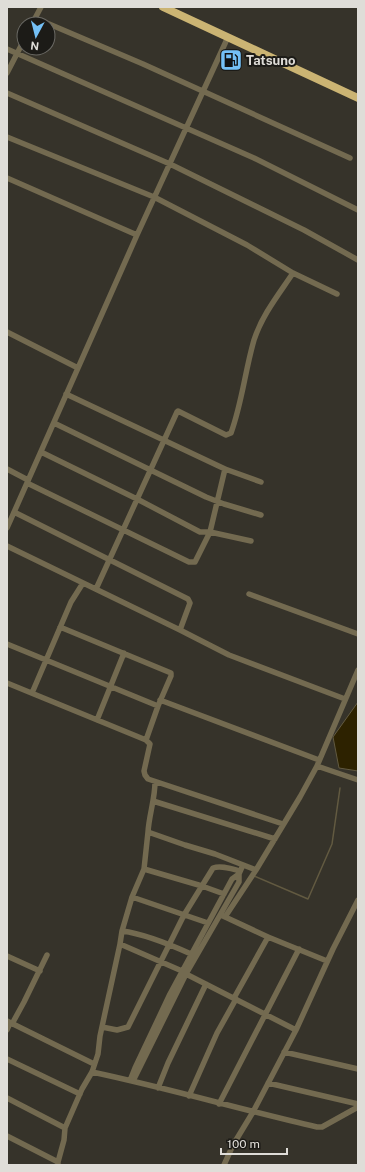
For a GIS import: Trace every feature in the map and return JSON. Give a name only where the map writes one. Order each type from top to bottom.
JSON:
[{"type":"highway","points":[[163,7],[358,98]]},
{"type":"street","points":[[36,16],[41,7]]},
{"type":"street","points":[[56,30],[136,61],[350,158]]},
{"type":"street","points":[[7,528],[136,235],[204,92],[228,37]]},
{"type":"street","points":[[7,73],[16,56]]},
{"type":"street","points":[[22,56],[254,158],[358,210]]},
{"type":"street","points":[[7,93],[170,164],[304,230],[358,260]]},
{"type":"street","points":[[7,137],[154,197],[247,246],[293,273],[337,294]]},
{"type":"street","points":[[7,178],[136,235]]},
{"type":"street","points":[[96,589],[177,412],[178,411],[226,435],[230,433],[240,403],[257,334],[269,308],[293,273]]},
{"type":"street","points":[[7,332],[78,368]]},
{"type":"street","points":[[66,394],[225,469],[261,482]]},
{"type":"street","points":[[54,423],[217,502],[261,515]]},
{"type":"street","points":[[41,452],[200,532],[210,532],[251,541]]},
{"type":"street","points":[[7,469],[123,530],[189,562],[195,562],[210,532],[225,469]]},
{"type":"street","points":[[14,512],[188,599],[190,603],[180,630]]},
{"type":"street","points":[[7,546],[229,655],[345,699]]},
{"type":"street","points":[[32,693],[71,602],[83,583]]},
{"type":"street","points":[[249,594],[358,634]]},
{"type":"street","points":[[60,627],[171,673],[146,740]]},
{"type":"street","points":[[7,644],[110,686],[318,763],[358,780]]},
{"type":"street","points":[[97,720],[124,653]]},
{"type":"street","points":[[184,972],[256,870],[300,797],[318,763],[358,670]]},
{"type":"street","points":[[7,683],[146,740],[150,744],[145,763],[145,775],[148,779],[283,824]]},
{"type":"street","points":[[7,1136],[58,1163],[64,1140],[65,1128],[80,1094],[92,1072],[98,1054],[102,1027],[122,931],[132,897],[144,869],[155,782]]},
{"type":"street","points":[[153,801],[275,839]]},
{"type":"street","points":[[148,832],[215,854],[256,870]]},
{"type":"street","points":[[223,915],[239,882],[243,865]]},
{"type":"street","points":[[102,1027],[117,1030],[128,1027],[184,915],[213,868],[217,866],[240,873]]},
{"type":"street","points":[[144,869],[224,894]]},
{"type":"street","points":[[132,1081],[138,1061],[184,972],[191,954],[232,879],[240,873]]},
{"type":"street","points":[[132,897],[208,923]]},
{"type":"street","points":[[224,1165],[233,1145],[253,1112],[296,1030],[327,961],[358,900]]},
{"type":"street","points":[[223,915],[268,937],[327,961]]},
{"type":"street","points":[[122,931],[131,932],[169,944],[191,954]]},
{"type":"street","points":[[189,1096],[217,1033],[268,937]]},
{"type":"street","points":[[120,944],[184,972],[296,1030]]},
{"type":"street","points":[[219,1104],[299,949]]},
{"type":"street","points":[[7,1030],[40,971],[47,955]]},
{"type":"street","points":[[7,956],[40,971]]},
{"type":"street","points":[[158,1088],[168,1063],[206,984]]},
{"type":"street","points":[[10,1023],[94,1064]]},
{"type":"street","points":[[284,1052],[358,1069]]},
{"type":"street","points":[[7,1059],[80,1094]]},
{"type":"street","points":[[92,1072],[317,1127],[322,1127],[358,1105]]},
{"type":"street","points":[[268,1083],[358,1105]]},
{"type":"street","points":[[7,1098],[65,1128]]},
{"type":"shaded area","points":[[358,702],[358,771],[339,768],[333,737]]},
{"type":"waterway","points":[[254,876],[308,899],[332,844],[340,788]]},
{"type":"place","name":"Tatsuno","points":[[231,60]]}]
